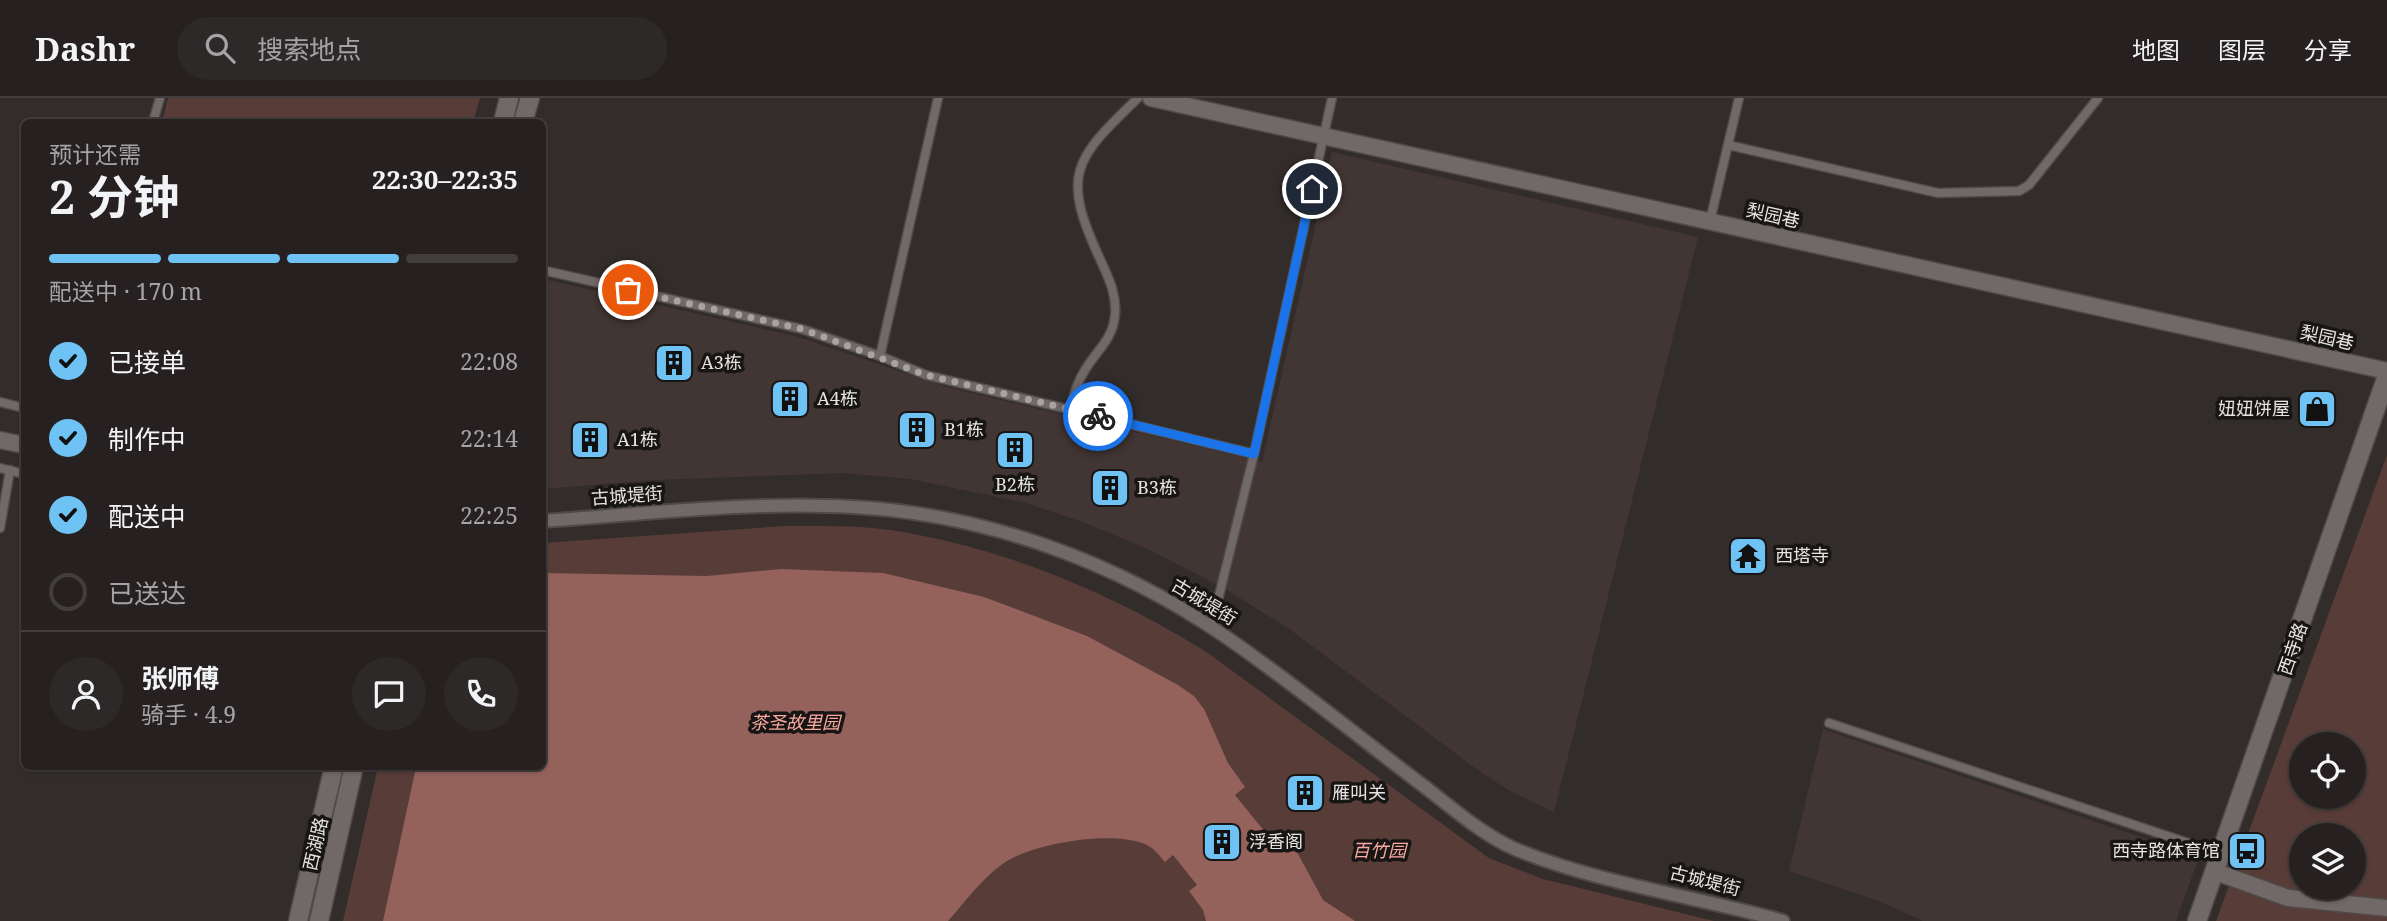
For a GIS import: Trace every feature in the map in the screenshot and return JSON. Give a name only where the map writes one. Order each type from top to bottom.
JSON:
[{"type":"street","points":[[504,119],[509,98]]},
{"type":"street","points":[[524,119],[530,98]]},
{"type":"street","name":"梨园巷","points":[[1151,98],[2387,374]]},
{"type":"street","name":"西寺路","points":[[2197,921],[2387,374]]},
{"type":"street","points":[[0,440],[21,444]]},
{"type":"street","name":"古城堤街","points":[[546,521],[788,505],[854,506],[930,515],[1009,533],[1080,558],[1144,589],[1211,628],[1464,816],[1513,848],[1554,862],[1783,921]]},
{"type":"street","name":"西湖路","points":[[298,921],[333,770]]},
{"type":"street","name":"西湖路","points":[[319,921],[354,770]]},
{"type":"street","points":[[2216,872],[2288,898],[2387,908]]},
{"type":"lane","points":[[154,119],[160,98]]},
{"type":"lane","points":[[880,356],[938,98]]},
{"type":"lane","points":[[1070,410],[1077,384],[1105,344],[1116,312],[1113,288],[1080,215],[1076,196],[1079,171],[1090,149],[1105,129],[1138,98]]},
{"type":"lane","points":[[1211,628],[1254,454],[1332,98]]},
{"type":"lane","points":[[1710,221],[1739,98]]},
{"type":"lane","points":[[1728,145],[1938,193],[2019,191],[2029,185],[2098,98]]},
{"type":"lane","points":[[546,271],[802,329],[926,375],[1254,454]]},
{"type":"lane","points":[[0,402],[21,407]]},
{"type":"lane","points":[[0,468],[21,473]]},
{"type":"lane","points":[[0,528],[10,470]]},
{"type":"lane","points":[[1829,723],[2222,855]]},
{"type":"shaded area","points":[[1332,152],[1698,237],[1554,812],[1508,790],[1479,771],[1288,628],[1225,589],[1150,550],[1080,521],[1026,503],[910,479],[843,473],[655,480],[546,489],[546,280],[799,337],[946,387],[1262,462]]},
{"type":"shaded area","name":"茶圣故里园","points":[[781,569],[883,573],[984,597],[1087,636],[1194,696],[1204,709],[1228,763],[1245,787],[1235,795],[1269,837],[1280,830],[1298,854],[1323,900],[1355,921],[1206,921],[1203,910],[1189,891],[1197,885],[1173,855],[1165,862],[1145,844],[1113,838],[1073,841],[1017,856],[988,876],[948,921],[383,921],[415,770],[546,770],[546,573],[707,576]]},
{"type":"shaded area","points":[[1823,729],[2199,857],[2176,921],[1923,921],[1879,901],[1789,871]]},
{"type":"green space","points":[[168,98],[480,98],[474,119],[163,119]]},
{"type":"green space","points":[[2387,455],[2387,921],[2216,921]]},
{"type":"green space","name":"茶圣故里园","points":[[784,526],[838,526],[891,530],[933,538],[1014,560],[1131,609],[1205,651],[1489,858],[1543,879],[1714,921],[343,921],[377,770],[546,770],[546,543]]},
{"type":"way so far","points":[[628,290],[802,329],[926,375],[1098,416]]},
{"type":"place","name":"A3栋","points":[[674,363]]},
{"type":"place","name":"A4栋","points":[[790,399]]},
{"type":"place","name":"妞妞饼屋","points":[[2317,409]]},
{"type":"place","name":"B1栋","points":[[917,430]]},
{"type":"place","name":"A1栋","points":[[590,440]]},
{"type":"place","name":"B2栋","points":[[1015,450]]},
{"type":"place","name":"B3栋","points":[[1110,488]]},
{"type":"place","name":"西塔寺","points":[[1748,556]]},
{"type":"place","name":"雁叫关","points":[[1305,793]]},
{"type":"place","name":"浮香阁","points":[[1222,842]]},
{"type":"place","name":"西寺路体育馆","points":[[2247,851]]},
{"type":"route","points":[[1098,416],[1254,454],[1312,189]]},
{"type":"park label","name":"百竹园","points":[[1379,851]]}]
